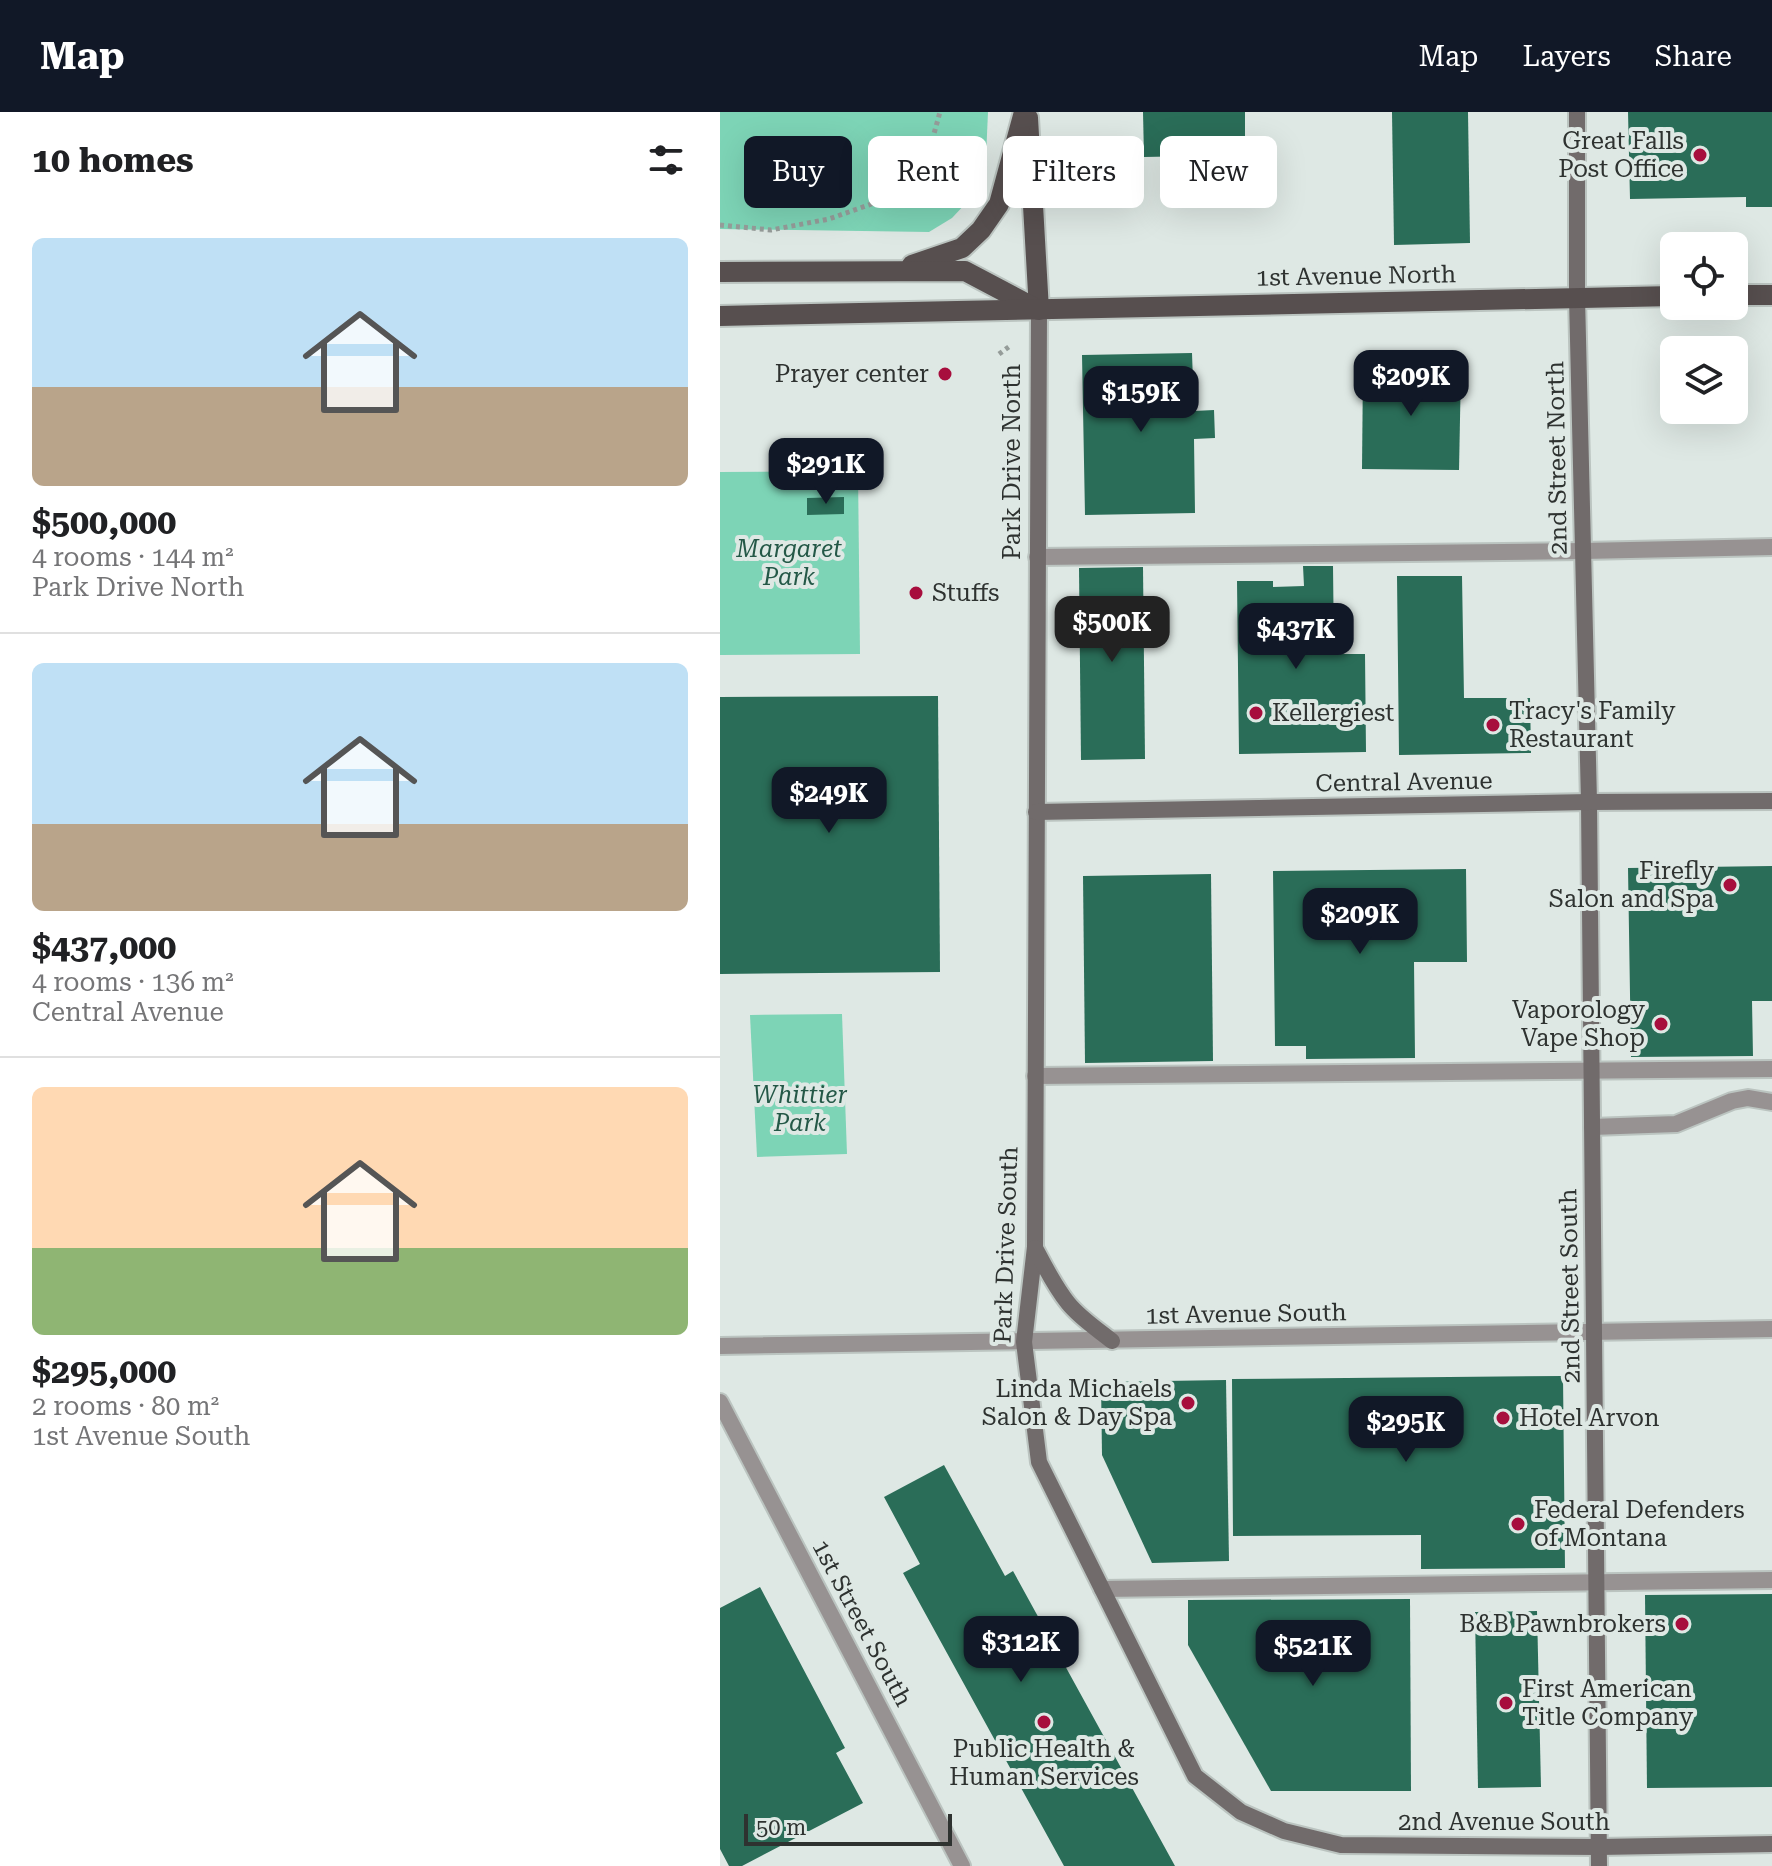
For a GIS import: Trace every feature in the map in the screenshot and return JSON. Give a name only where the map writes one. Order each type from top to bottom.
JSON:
[{"type":"main road","points":[[889,271],[962,248],[981,230],[999,204],[1026,112]]},
{"type":"main road","name":"Park Drive North","points":[[1026,112],[1039,310]]},
{"type":"main road","name":"1st Avenue North","points":[[720,272],[965,271],[1039,310]]},
{"type":"main road","points":[[1748,295],[1772,295]]},
{"type":"main road","name":"1st Avenue North","points":[[720,316],[1660,296]]},
{"type":"street","name":"2nd Street North","points":[[1577,112],[1577,297],[1589,802]]},
{"type":"street","name":"Park Drive North","points":[[1036,812],[1039,310]]},
{"type":"street","points":[[1037,557],[1772,547]]},
{"type":"street","name":"Central Avenue","points":[[1036,812],[1772,801]]},
{"type":"street","name":"2nd Street South","points":[[1589,802],[1599,1866]]},
{"type":"street","name":"Park Drive South","points":[[1036,812],[1035,1247],[1024,1342],[1039,1462],[1195,1776],[1241,1812]]},
{"type":"street","points":[[1035,1076],[1772,1069]]},
{"type":"street","points":[[1592,1127],[1676,1124],[1732,1101],[1748,1098],[1772,1102]]},
{"type":"street","points":[[1035,1247],[1068,1303],[1112,1341]]},
{"type":"street","name":"1st Avenue South","points":[[720,1346],[1772,1329]]},
{"type":"street","name":"1st Street South","points":[[720,1402],[962,1866]]},
{"type":"street","points":[[1102,1589],[1772,1580]]},
{"type":"street","name":"2nd Avenue South","points":[[1241,1812],[1284,1831],[1341,1845],[1599,1847],[1772,1844]]},
{"type":"path","points":[[720,225],[771,230],[829,219],[894,196],[927,159],[940,112]]},
{"type":"path","points":[[999,354],[1010,346]]},
{"type":"green space","points":[[720,112],[988,112],[987,136],[868,136],[868,208],[961,208],[952,218],[929,232],[720,229]]},
{"type":"green space","name":"Margaret Park","points":[[858,471],[860,654],[720,655],[720,472]]},
{"type":"green space","name":"Whittier Park","points":[[842,1014],[847,1154],[757,1157],[750,1015]]},
{"type":"building","points":[[1143,112],[1245,112],[1245,136],[1160,136],[1160,157],[1144,157]]},
{"type":"building","points":[[1392,112],[1468,112],[1470,243],[1394,245]]},
{"type":"building","name":"Great Falls Post Office","points":[[1628,112],[1772,112],[1772,207],[1746,207],[1746,197],[1630,199]]},
{"type":"building","points":[[1192,353],[1194,411],[1214,410],[1215,438],[1194,439],[1195,513],[1085,515],[1082,355]]},
{"type":"building","points":[[1363,367],[1461,368],[1459,470],[1362,469]]},
{"type":"building","points":[[844,497],[844,514],[807,515],[807,498]]},
{"type":"building","points":[[1303,566],[1333,566],[1334,654],[1365,654],[1366,752],[1239,754],[1237,581],[1273,581],[1273,587],[1304,586]]},
{"type":"building","points":[[1143,567],[1145,759],[1081,760],[1079,568]]},
{"type":"building","points":[[1397,576],[1462,576],[1464,698],[1530,698],[1531,753],[1399,755]]},
{"type":"building","points":[[938,696],[940,972],[720,974],[720,697]]},
{"type":"building","points":[[1772,866],[1772,1001],[1752,1001],[1753,1056],[1631,1057],[1628,868]]},
{"type":"building","points":[[1466,869],[1467,962],[1414,962],[1415,1058],[1306,1059],[1306,1046],[1275,1046],[1273,871]]},
{"type":"building","points":[[1211,874],[1213,1061],[1085,1063],[1083,876]]},
{"type":"building","points":[[1563,1376],[1565,1568],[1421,1569],[1421,1535],[1233,1536],[1232,1379]]},
{"type":"building","points":[[1226,1380],[1229,1561],[1152,1563],[1102,1455],[1101,1382]]},
{"type":"building","points":[[944,1465],[1005,1576],[1013,1571],[1175,1866],[1064,1866],[903,1573],[920,1564],[884,1497]]},
{"type":"building","points":[[760,1587],[845,1748],[836,1753],[863,1803],[742,1866],[729,1866],[720,1849],[720,1608]]},
{"type":"building","points":[[1772,1594],[1772,1787],[1647,1788],[1645,1595]]},
{"type":"building","points":[[1410,1599],[1411,1791],[1271,1791],[1188,1645],[1188,1600]]},
{"type":"building","points":[[1537,1611],[1541,1787],[1478,1788],[1475,1612]]},
{"type":"place","name":"Great Falls Post Office","points":[[1700,155]]},
{"type":"place","name":"Prayer center","points":[[945,374]]},
{"type":"place","name":"Stuffs","points":[[916,593]]},
{"type":"place","name":"Kellergiest","points":[[1256,713]]},
{"type":"place","name":"Tracy's Family Restaurant","points":[[1493,725]]},
{"type":"place","name":"Firefly Salon and Spa","points":[[1730,885]]},
{"type":"place","name":"Vaporology Vape Shop","points":[[1661,1024]]},
{"type":"place","name":"Linda Michaels Salon & Day Spa","points":[[1188,1403]]},
{"type":"place","name":"Hotel Arvon","points":[[1503,1418]]},
{"type":"place","name":"Federal Defenders of Montana","points":[[1518,1524]]},
{"type":"place","name":"B&B Pawnbrokers","points":[[1682,1624]]},
{"type":"place","name":"First American Title Company","points":[[1506,1703]]},
{"type":"place","name":"Public Health & Human Services","points":[[1044,1722]]}]
